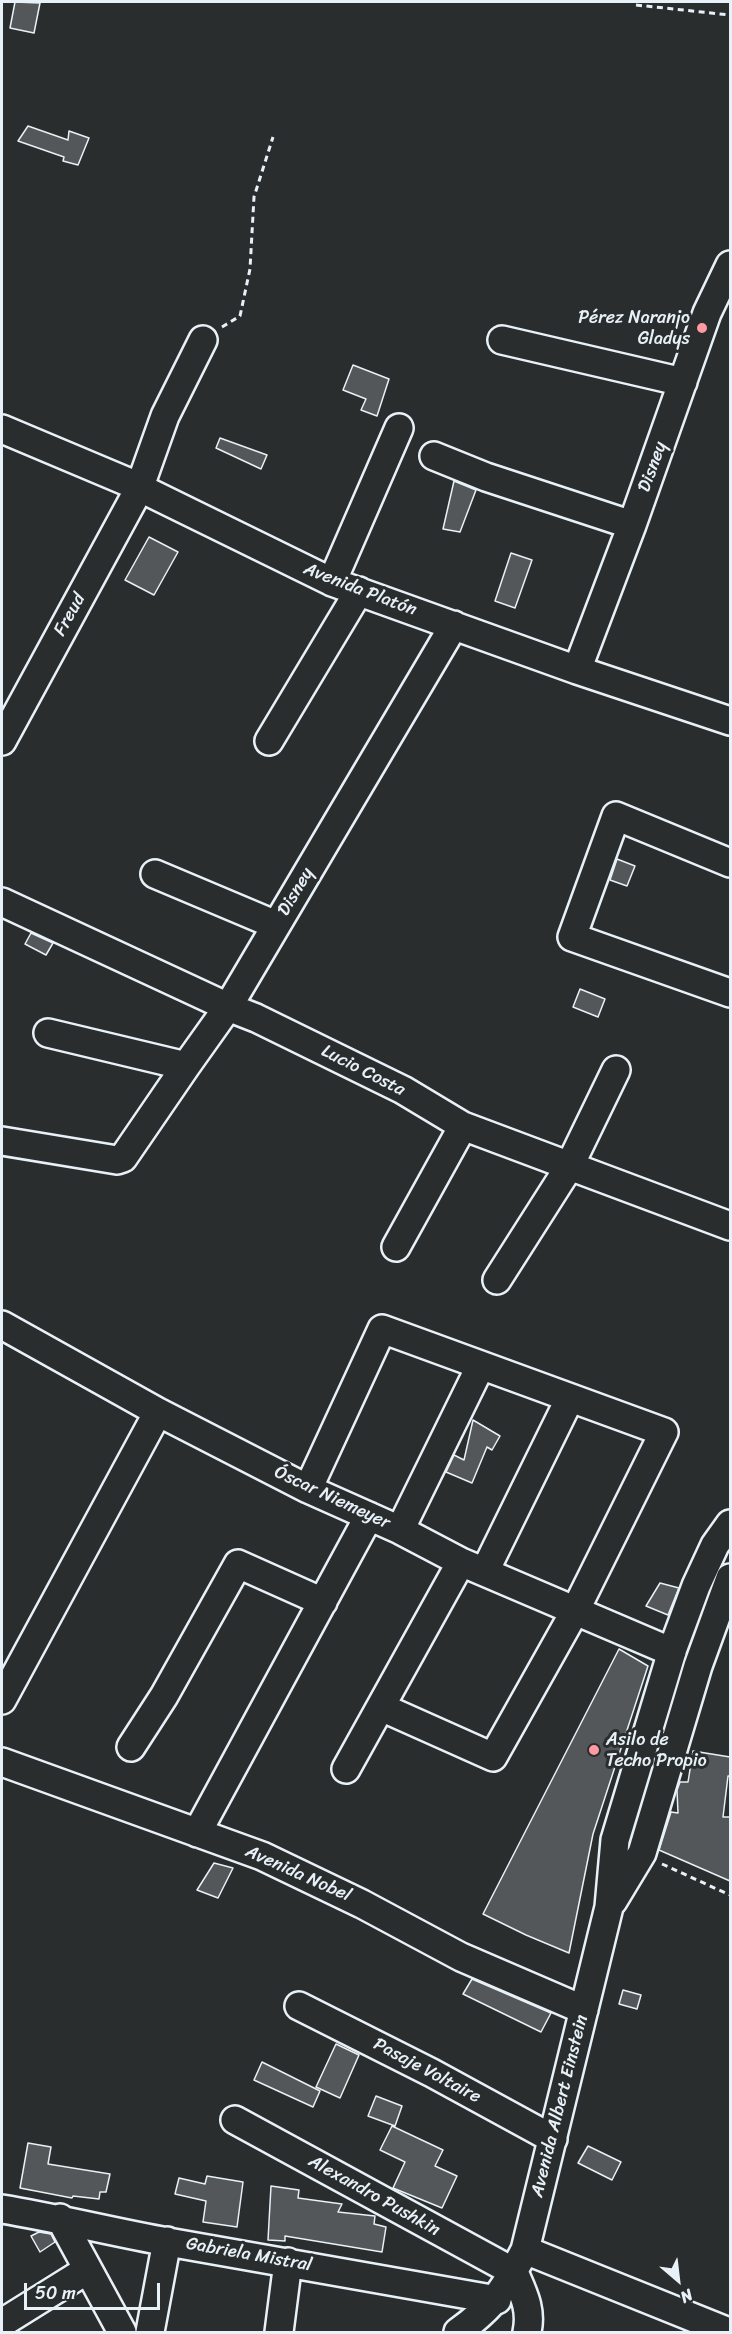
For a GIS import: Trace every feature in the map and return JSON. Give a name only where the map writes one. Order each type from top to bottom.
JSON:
[{"type":"street","name":"Disney","points":[[577,670],[632,525],[707,313],[730,265]]},
{"type":"street","name":"Freud","points":[[2,741],[139,489],[165,416],[203,340]]},
{"type":"street","points":[[502,340],[683,382]]},
{"type":"street","points":[[332,582],[399,428]]},
{"type":"street","name":"Avenida Platón","points":[[2,429],[128,482],[332,582],[577,670],[730,721]]},
{"type":"street","points":[[434,456],[486,477],[632,525]]},
{"type":"street","points":[[269,741],[359,591]]},
{"type":"street","name":"Disney","points":[[2,1141],[117,1160],[123,1158],[228,1007],[454,626]]},
{"type":"street","points":[[730,863],[616,816],[572,937],[730,993]]},
{"type":"street","points":[[155,874],[276,925]]},
{"type":"street","name":"Lucio Costa","points":[[2,902],[256,1018],[403,1090],[463,1126],[569,1167],[728,1217]]},
{"type":"street","points":[[48,1033],[186,1065]]},
{"type":"street","points":[[497,1280],[569,1167],[616,1070]]},
{"type":"street","points":[[396,1247],[463,1126]]},
{"type":"street","name":"Óscar Niemeyer","points":[[2,1325],[158,1412],[308,1490],[400,1530],[473,1567],[672,1652]]},
{"type":"street","points":[[308,1490],[382,1329],[664,1432],[575,1611],[493,1757],[381,1707]]},
{"type":"street","points":[[400,1530],[481,1365]]},
{"type":"street","points":[[346,1769],[381,1707],[473,1567],[570,1398]]},
{"type":"street","points":[[2,1700],[158,1412]]},
{"type":"street","points":[[197,1833],[369,1516]]},
{"type":"street","name":"Avenida Albert Einstein","points":[[458,2332],[482,2315],[496,2300],[519,2261],[553,2139],[609,1907],[615,1840],[672,1652],[696,1586],[715,1545],[730,1524]]},
{"type":"street","points":[[131,1747],[164,1696],[238,1564],[323,1602]]},
{"type":"street","name":"Avenida Albert Einstein","points":[[609,1907],[642,1853],[698,1666],[730,1578]]},
{"type":"street","name":"Avenida Nobel","points":[[2,1762],[262,1856],[362,1904],[460,1956],[584,2010]]},
{"type":"street","name":"Pasaje Voltaire","points":[[299,2006],[432,2073],[553,2139]]},
{"type":"street","name":"Alexandro Pushkin","points":[[235,2120],[519,2261],[729,2332]]},
{"type":"street","name":"Gabriela Mistral","points":[[2,2209],[496,2300]]},
{"type":"street","points":[[60,2218],[122,2332]]},
{"type":"street","points":[[150,2332],[167,2241]]},
{"type":"street","points":[[519,2261],[529,2308],[530,2320],[527,2332]]},
{"type":"street","points":[[279,2332],[288,2262]]},
{"type":"street","points":[[2,2323],[87,2270]]},
{"type":"path","points":[[636,4],[730,15]]},
{"type":"path","points":[[203,340],[240,316],[250,268],[254,197],[273,136]]},
{"type":"path","points":[[642,1853],[730,1895]]},
{"type":"building","points":[[15,2],[40,3],[34,33],[10,28]]},
{"type":"building","points":[[28,126],[68,140],[69,131],[89,138],[78,165],[63,161],[64,157],[18,141]]},
{"type":"building","points":[[353,365],[389,379],[377,416],[361,410],[366,399],[343,390]]},
{"type":"building","points":[[220,438],[267,455],[261,469],[216,448]]},
{"type":"building","points":[[454,481],[476,490],[460,532],[443,529]]},
{"type":"building","points":[[149,537],[178,552],[154,595],[125,580]]},
{"type":"building","points":[[511,553],[532,560],[515,608],[495,601]]},
{"type":"building","points":[[617,859],[635,866],[627,886],[610,880]]},
{"type":"building","points":[[31,933],[53,943],[46,955],[25,944]]},
{"type":"building","points":[[580,989],[605,999],[598,1017],[573,1007]]},
{"type":"building","points":[[473,1420],[500,1436],[492,1450],[487,1447],[472,1483],[446,1472],[454,1455],[464,1460]]},
{"type":"building","points":[[660,1583],[679,1588],[668,1615],[646,1606]]},
{"type":"building","name":"Asilo de Techo Propio","points":[[619,1649],[648,1666],[593,1834],[569,1953],[483,1914]]},
{"type":"building","points":[[693,1751],[730,1757],[730,1776],[728,1776],[723,1817],[730,1817],[730,1881],[659,1850],[671,1812],[678,1813],[677,1790],[680,1782],[688,1782]]},
{"type":"building","points":[[214,1863],[233,1868],[218,1898],[197,1890]]},
{"type":"building","points":[[472,1979],[551,2013],[541,2032],[463,1994]]},
{"type":"building","points":[[623,1990],[641,1995],[637,2009],[619,2004]]},
{"type":"building","points":[[336,2044],[359,2055],[340,2098],[316,2087]]},
{"type":"building","points":[[262,2062],[320,2091],[313,2107],[254,2080]]},
{"type":"building","points":[[376,2096],[402,2106],[395,2126],[368,2116]]},
{"type":"building","points":[[392,2126],[443,2150],[435,2166],[457,2176],[442,2208],[393,2188],[405,2162],[380,2150]]},
{"type":"building","points":[[28,2143],[51,2147],[48,2164],[110,2174],[106,2192],[100,2192],[99,2199],[73,2196],[72,2198],[20,2188]]},
{"type":"building","points":[[588,2146],[621,2162],[612,2180],[578,2163]]},
{"type":"building","points":[[207,2176],[243,2182],[237,2227],[203,2222],[206,2201],[175,2194],[179,2178],[205,2184]]},
{"type":"building","points":[[271,2186],[299,2190],[298,2198],[342,2204],[338,2212],[375,2216],[374,2224],[386,2227],[382,2252],[285,2236],[285,2241],[268,2240]]},
{"type":"building","points":[[39,2232],[51,2234],[55,2242],[40,2252],[31,2236]]},
{"type":"place","name":"Pérez Naranjo Gladys","points":[[702,328]]},
{"type":"place","name":"Asilo de Techo Propio","points":[[594,1750]]}]
